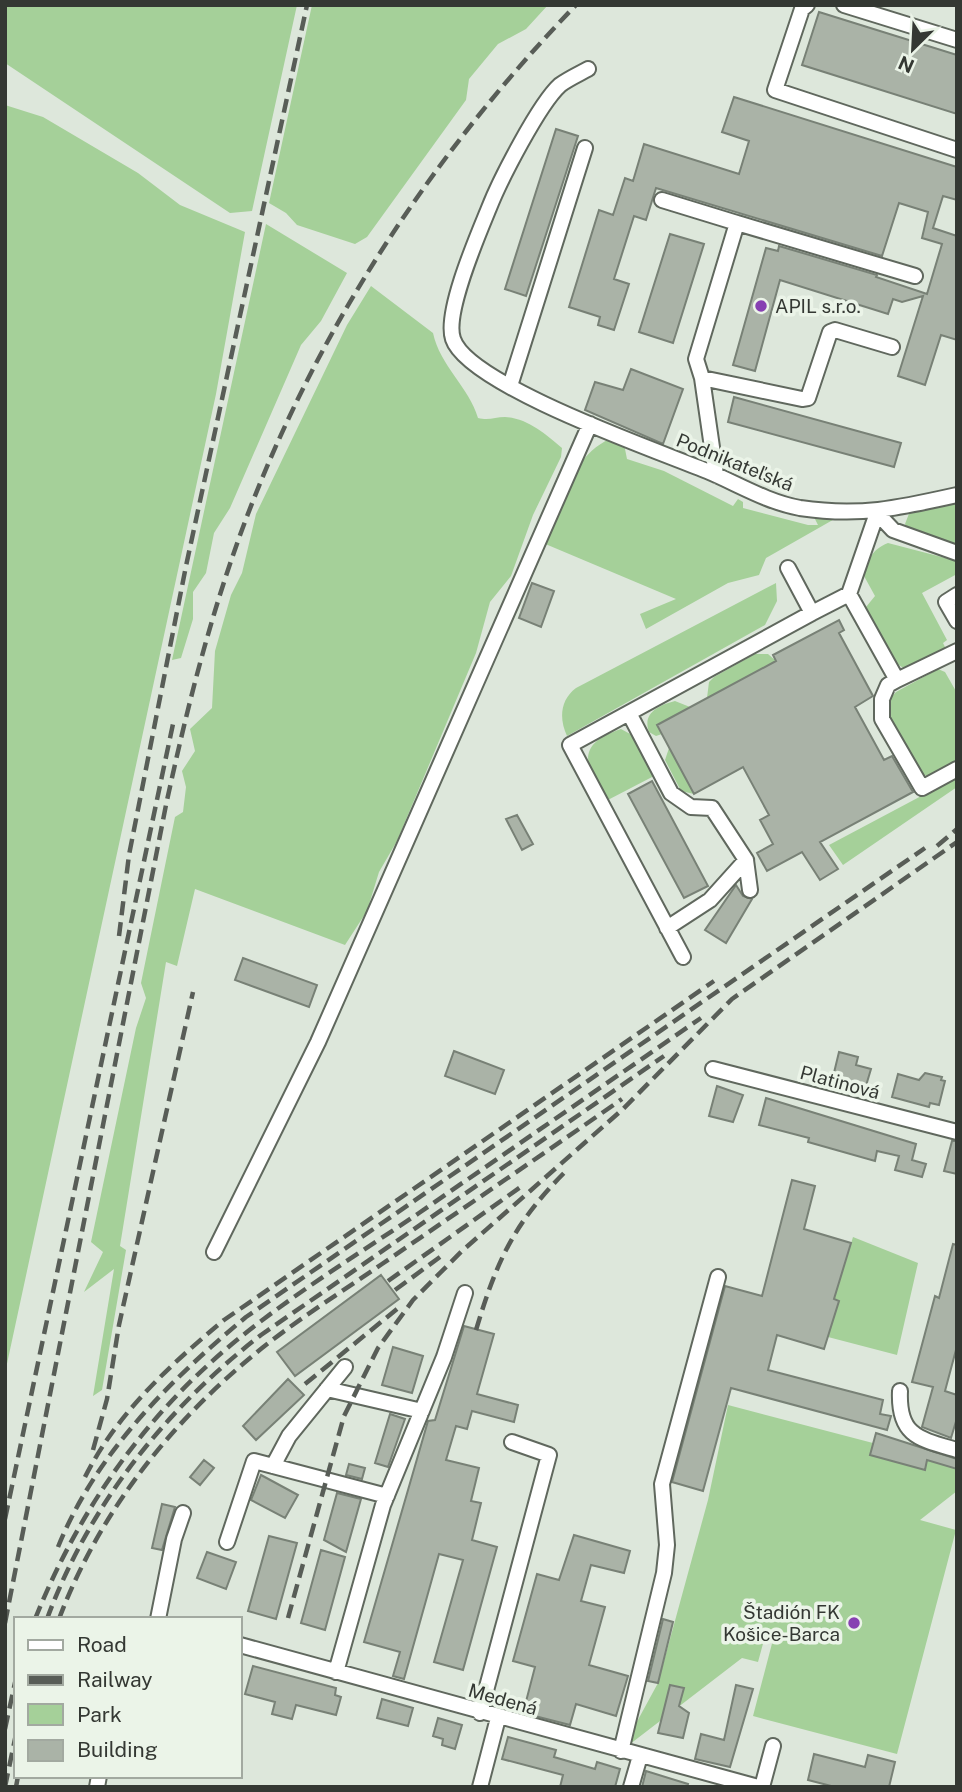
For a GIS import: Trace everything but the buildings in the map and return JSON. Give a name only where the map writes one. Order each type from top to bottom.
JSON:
[{"type":"street","points":[[807,5],[802,9],[775,90],[957,150]]},
{"type":"street","points":[[844,5],[957,40]]},
{"type":"street","name":"Podnikateľská","points":[[587,69],[559,86],[524,137],[492,200],[469,260],[452,316],[453,342],[463,356],[510,386],[590,424],[759,495],[796,507],[877,513],[957,495]]},
{"type":"street","points":[[510,386],[585,148]]},
{"type":"street","points":[[662,200],[915,276]]},
{"type":"street","points":[[716,475],[702,378],[696,359],[737,223]]},
{"type":"street","points":[[702,378],[808,398],[830,332],[835,330],[892,347]]},
{"type":"street","points":[[214,1252],[318,1042],[590,424]]},
{"type":"street","points":[[683,957],[570,746],[849,594],[877,513],[892,530],[957,553]]},
{"type":"street","points":[[788,568],[812,613]]},
{"type":"street","points":[[849,594],[897,680]]},
{"type":"street","points":[[957,595],[946,602],[957,621]]},
{"type":"street","points":[[957,651],[888,685],[882,699],[882,719],[922,788],[957,769]]},
{"type":"street","points":[[629,713],[671,793],[691,807],[712,808],[746,860],[750,890]]},
{"type":"street","points":[[667,928],[710,900],[746,860]]},
{"type":"street","name":"Platinová","points":[[713,1069],[957,1132]]},
{"type":"street","points":[[621,1751],[664,1573],[667,1545],[662,1485],[718,1277]]},
{"type":"street","points":[[336,1672],[387,1496],[422,1411],[465,1293]]},
{"type":"street","points":[[273,1466],[289,1436],[345,1367]]},
{"type":"street","points":[[327,1390],[422,1411]]},
{"type":"street","points":[[900,1391],[903,1422],[918,1439],[957,1450]]},
{"type":"street","points":[[480,1713],[549,1455],[513,1442]]},
{"type":"street","points":[[228,1542],[254,1461],[387,1496]]},
{"type":"street","points":[[158,1617],[174,1539],[183,1513]]},
{"type":"street","name":"Medená","points":[[242,1646],[498,1718],[760,1787]]},
{"type":"street","points":[[480,1787],[498,1718]]},
{"type":"street","points":[[760,1787],[773,1746]]},
{"type":"street","points":[[631,1787],[640,1756]]},
{"type":"green space","points":[[5,5],[297,5],[252,211],[230,213],[5,63]]},
{"type":"green space","points":[[312,5],[548,5],[526,29],[498,44],[469,79],[466,100],[367,237],[355,244],[297,225],[286,213],[269,203]]},
{"type":"green space","points":[[5,105],[43,117],[138,173],[180,205],[245,232],[216,394],[5,1373]]},
{"type":"green space","points":[[266,224],[347,273],[321,321],[301,345],[230,508],[214,533],[206,573],[193,592],[193,619],[181,658],[172,660]]},
{"type":"green space","points":[[371,286],[433,333],[442,356],[468,396],[478,418],[505,417],[528,424],[543,432],[562,448],[561,457],[533,515],[511,576],[490,602],[476,653],[397,841],[379,872],[367,911],[345,945],[195,889],[177,966],[166,962],[120,1246],[126,1250],[102,1390],[93,1396],[114,1269],[84,1292],[103,1252],[91,1242],[136,1028],[146,998],[141,983],[175,817],[183,812],[186,787],[182,771],[195,751],[190,729],[212,708],[215,651],[231,595],[242,573],[256,514],[347,325]]},
{"type":"green space","points":[[610,439],[624,444],[627,459],[664,471],[733,506],[738,499],[743,502],[743,508],[808,525],[818,525],[813,515],[838,517],[766,558],[759,575],[728,583],[646,629],[640,614],[676,599],[543,543],[576,469],[597,447]]},
{"type":"green space","points":[[957,502],[957,547],[908,531],[905,524],[910,511]]},
{"type":"green space","points":[[888,543],[957,561],[957,574],[922,593],[947,640],[943,643],[947,651],[905,669],[894,662],[866,607],[875,596],[864,576],[867,565],[874,552]]},
{"type":"green space","points":[[776,583],[777,601],[765,625],[567,736],[562,710],[567,698],[576,688]]},
{"type":"green space","points":[[755,654],[768,654],[776,661],[707,698],[709,682],[714,677]]},
{"type":"green space","points":[[938,669],[945,672],[957,693],[957,766],[931,777],[921,774],[888,716],[888,701],[896,692]]},
{"type":"green space","points":[[675,701],[690,707],[657,725],[662,734],[656,736],[649,732],[647,725],[653,711]]},
{"type":"green space","points":[[621,729],[632,735],[654,776],[604,802],[589,767],[588,758],[596,742]]},
{"type":"green space","points":[[669,748],[694,794],[681,791],[665,760]]},
{"type":"green space","points":[[957,777],[957,787],[843,865],[829,845]]},
{"type":"green space","points":[[853,1237],[918,1263],[897,1355],[828,1337],[838,1301],[834,1299]]},
{"type":"green space","points":[[728,1405],[957,1465],[957,1491],[920,1520],[956,1530],[897,1754],[753,1716],[775,1632],[764,1640],[758,1662],[742,1658],[621,1751],[658,1683],[708,1500]]},
{"type":"railway","points":[[119,936],[129,855],[186,566],[307,5]]},
{"type":"railway","points":[[5,1623],[166,805],[201,660],[233,554],[275,448],[308,379],[385,246],[428,182],[475,120],[524,61],[576,5]]},
{"type":"railway","points":[[5,1519],[173,724]]},
{"type":"railway","points":[[937,846],[957,829]]},
{"type":"railway","points":[[288,1618],[344,1416],[378,1348],[413,1300],[462,1251],[623,1109],[732,999],[957,842]]},
{"type":"railway","points":[[58,1547],[93,1480],[138,1420],[190,1366],[246,1317],[925,848]]},
{"type":"railway","points":[[85,1477],[113,1432],[146,1391],[224,1320],[714,981]]},
{"type":"railway","points":[[93,1450],[107,1399],[119,1325],[193,992]]},
{"type":"railway","points":[[36,1617],[70,1543],[114,1473],[165,1408],[225,1350],[296,1296],[701,1018]]},
{"type":"railway","points":[[48,1617],[64,1577],[85,1537],[134,1462],[162,1427],[226,1364],[261,1335],[664,1056]]},
{"type":"railway","points":[[60,1617],[75,1580],[116,1507],[166,1440],[224,1380],[302,1318],[622,1099]]},
{"type":"railway","points":[[476,1330],[509,1244],[533,1208],[566,1171]]},
{"type":"railway","points":[[388,1281],[522,1186]]},
{"type":"railway","points":[[395,1290],[440,1257]]},
{"type":"railway","points":[[305,1384],[397,1309]]},
{"type":"railway","points":[[5,1729],[14,1687]]},
{"type":"railway","points":[[5,1787],[14,1744]]},
{"type":"railway","points":[[16,1787],[18,1778]]},
{"type":"place","name":"APIL s.r.o.","points":[[761,306]]},
{"type":"place","name":"Štadión FK Košice-Barca","points":[[854,1623]]}]
